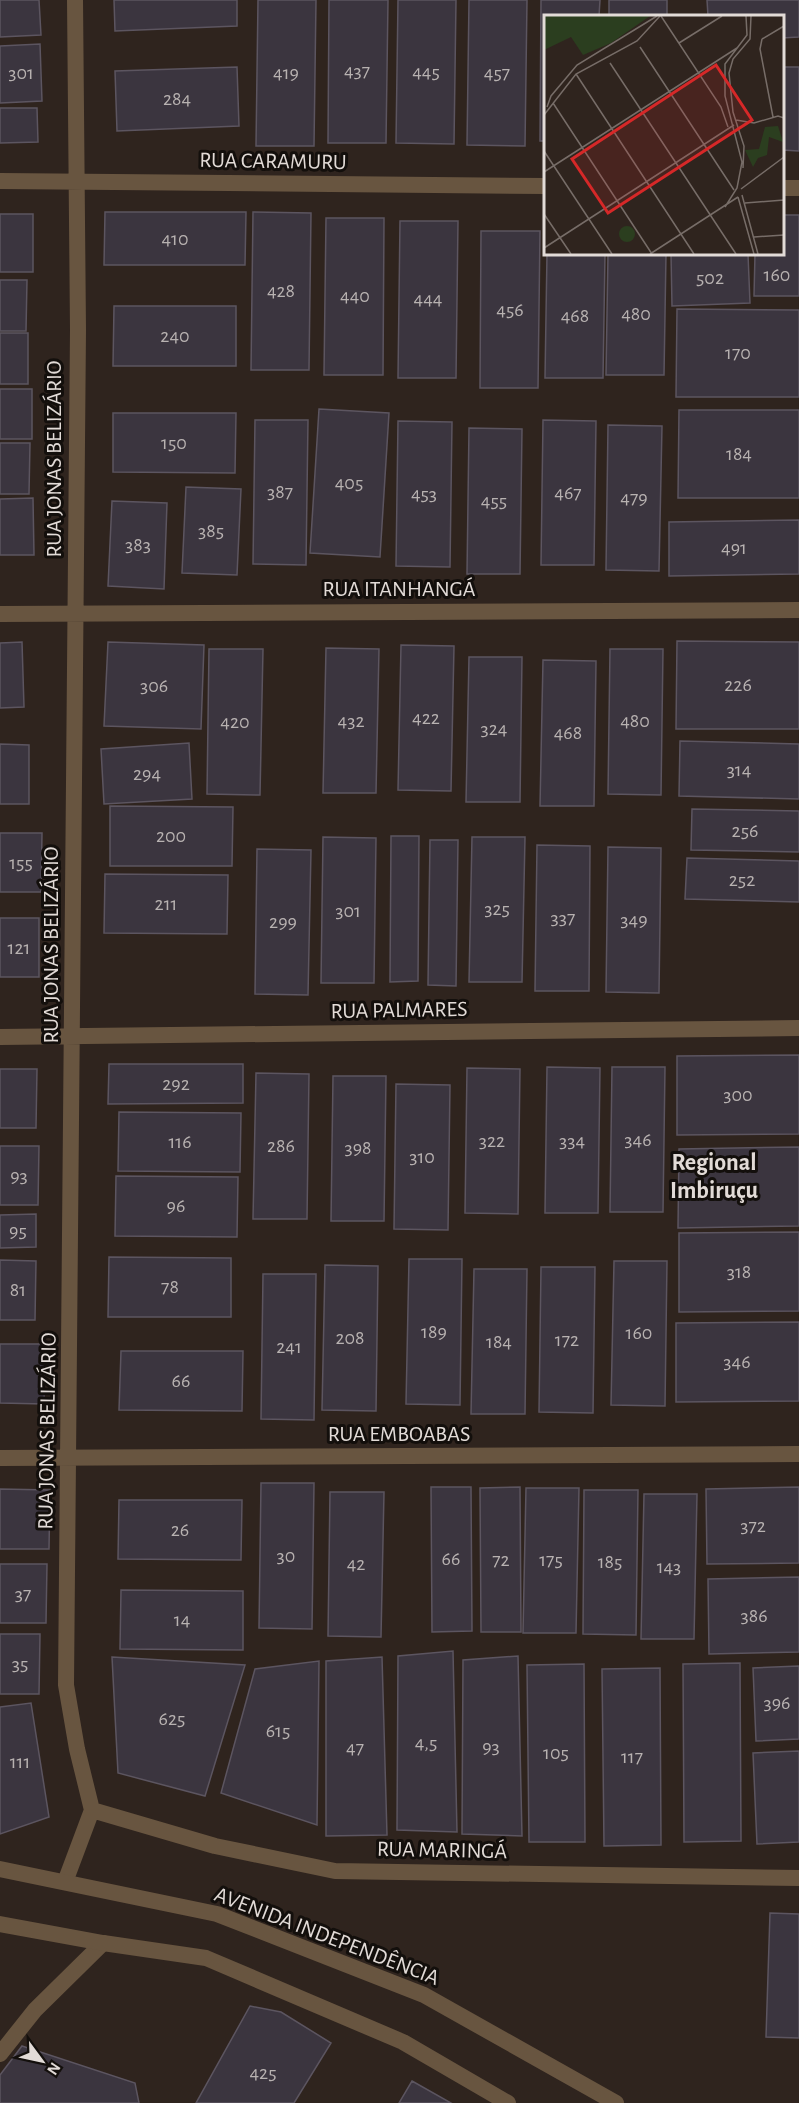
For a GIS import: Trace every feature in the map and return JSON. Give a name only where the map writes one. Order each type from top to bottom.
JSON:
[{"type":"street","name":"RUA JONAS BELIZÁRIO","points":[[75,0],[78,330],[66,1685],[77,1749],[92,1810]]},
{"type":"street","name":"RUA CARAMURU","points":[[0,181],[544,186]]},
{"type":"street","name":"RUA ITANHANGÁ","points":[[0,614],[799,610]]},
{"type":"street","name":"RUA PALMARES","points":[[0,1037],[799,1028]]},
{"type":"street","name":"RUA EMBOABAS","points":[[0,1458],[799,1454]]},
{"type":"street","name":"RUA MARINGÁ","points":[[92,1810],[215,1846],[335,1871],[799,1878]]},
{"type":"street","points":[[65,1882],[92,1810]]},
{"type":"street","name":"AVENIDA INDEPENDÊNCIA","points":[[0,1869],[217,1914],[424,1995],[616,2103]]},
{"type":"street","points":[[0,1924],[103,1943],[206,1958],[403,2042],[508,2103]]},
{"type":"street","points":[[0,2054],[36,2010],[103,1943]]},
{"type":"building","points":[[0,0],[39,0],[41,35],[0,37]]},
{"type":"building","points":[[114,0],[237,0],[237,26],[115,31]]},
{"type":"building","points":[[258,0],[316,0],[314,146],[256,146]]},
{"type":"building","points":[[329,0],[388,0],[386,143],[328,143]]},
{"type":"building","points":[[398,0],[456,0],[454,144],[396,143]]},
{"type":"building","points":[[469,0],[527,0],[525,146],[467,145]]},
{"type":"building","points":[[541,0],[600,0],[599,15],[544,15],[544,141],[540,141]]},
{"type":"building","points":[[609,0],[667,0],[667,15],[609,15]]},
{"type":"building","points":[[707,0],[799,0],[799,37],[784,38],[784,15],[708,15]]},
{"type":"building","points":[[40,44],[42,101],[0,103],[0,46]]},
{"type":"building","points":[[237,67],[239,126],[117,131],[115,71]]},
{"type":"building","points":[[784,67],[799,67],[799,151],[784,150]]},
{"type":"building","points":[[0,108],[37,108],[38,142],[0,143]]},
{"type":"building","points":[[105,212],[246,212],[245,265],[104,265]]},
{"type":"building","points":[[253,212],[311,213],[309,370],[251,370]]},
{"type":"building","points":[[0,214],[33,214],[33,272],[0,272]]},
{"type":"building","points":[[784,215],[799,215],[799,296],[754,296],[755,255],[784,255]]},
{"type":"building","points":[[326,218],[384,218],[383,375],[324,375]]},
{"type":"building","points":[[400,221],[458,221],[456,378],[398,378]]},
{"type":"building","points":[[481,231],[540,231],[538,388],[480,388]]},
{"type":"building","points":[[547,255],[605,255],[603,378],[545,378]]},
{"type":"building","points":[[608,255],[666,255],[664,375],[606,375]]},
{"type":"building","points":[[671,255],[748,255],[750,303],[672,306]]},
{"type":"building","points":[[0,280],[27,280],[26,331],[0,331]]},
{"type":"building","points":[[114,306],[236,306],[236,366],[113,366]]},
{"type":"building","points":[[677,309],[799,310],[799,397],[676,397]]},
{"type":"building","points":[[0,333],[28,333],[28,384],[0,384]]},
{"type":"building","points":[[0,389],[32,389],[32,439],[0,439]]},
{"type":"building","points":[[319,409],[389,413],[380,557],[310,553]]},
{"type":"building","points":[[679,410],[799,410],[799,498],[678,498]]},
{"type":"building","points":[[113,413],[236,413],[235,473],[113,472]]},
{"type":"building","points":[[255,420],[308,420],[306,565],[253,564]]},
{"type":"building","points":[[543,420],[596,421],[594,565],[541,565]]},
{"type":"building","points":[[398,421],[452,422],[450,567],[396,566]]},
{"type":"building","points":[[608,425],[662,426],[659,571],[606,570]]},
{"type":"building","points":[[469,428],[522,429],[520,574],[467,574]]},
{"type":"building","points":[[0,443],[30,443],[29,494],[0,494]]},
{"type":"building","points":[[186,487],[241,489],[237,575],[182,573]]},
{"type":"building","points":[[33,498],[34,555],[0,555],[0,499]]},
{"type":"building","points":[[112,501],[167,503],[164,589],[108,586]]},
{"type":"building","points":[[799,520],[799,574],[669,576],[669,522]]},
{"type":"building","points":[[677,641],[799,642],[799,729],[676,729]]},
{"type":"building","points":[[22,642],[24,707],[0,708],[0,643]]},
{"type":"building","points":[[108,642],[204,645],[201,729],[104,726]]},
{"type":"building","points":[[401,645],[454,646],[451,791],[398,790]]},
{"type":"building","points":[[326,648],[379,649],[376,793],[323,793]]},
{"type":"building","points":[[209,649],[263,649],[260,795],[207,794]]},
{"type":"building","points":[[610,649],[663,649],[661,795],[608,794]]},
{"type":"building","points":[[469,657],[522,657],[520,802],[466,802]]},
{"type":"building","points":[[543,660],[596,661],[594,806],[540,806]]},
{"type":"building","points":[[680,741],[799,744],[799,799],[679,796]]},
{"type":"building","points":[[189,743],[192,799],[104,804],[101,749]]},
{"type":"building","points":[[0,744],[29,745],[29,804],[0,804]]},
{"type":"building","points":[[110,806],[233,807],[232,866],[110,866]]},
{"type":"building","points":[[692,809],[799,811],[799,852],[691,850]]},
{"type":"building","points":[[0,833],[42,833],[41,892],[0,892]]},
{"type":"building","points":[[391,836],[419,836],[418,981],[390,982]]},
{"type":"building","points":[[323,837],[376,838],[374,983],[321,983]]},
{"type":"building","points":[[472,837],[525,837],[522,982],[469,982]]},
{"type":"building","points":[[430,840],[458,840],[456,986],[428,985]]},
{"type":"building","points":[[537,845],[590,846],[589,991],[535,991]]},
{"type":"building","points":[[608,847],[661,848],[659,993],[606,992]]},
{"type":"building","points":[[257,849],[311,850],[308,995],[255,994]]},
{"type":"building","points":[[687,858],[799,861],[799,902],[685,899]]},
{"type":"building","points":[[105,874],[228,875],[227,934],[104,933]]},
{"type":"building","points":[[0,918],[39,918],[39,977],[0,977]]},
{"type":"building","points":[[799,1055],[799,1134],[677,1135],[677,1056]]},
{"type":"building","points":[[109,1064],[243,1064],[243,1103],[108,1104]]},
{"type":"building","points":[[547,1067],[600,1068],[598,1213],[545,1213]]},
{"type":"building","points":[[612,1067],[665,1067],[663,1212],[610,1212]]},
{"type":"building","points":[[467,1068],[520,1069],[518,1214],[465,1213]]},
{"type":"building","points":[[0,1069],[37,1069],[36,1128],[0,1128]]},
{"type":"building","points":[[256,1073],[309,1074],[307,1219],[253,1219]]},
{"type":"building","points":[[333,1076],[386,1076],[384,1221],[331,1221]]},
{"type":"building","points":[[396,1084],[450,1085],[448,1230],[394,1229]]},
{"type":"building","points":[[119,1112],[241,1113],[240,1172],[118,1171]]},
{"type":"building","points":[[0,1146],[39,1146],[38,1205],[0,1205]]},
{"type":"building","points":[[799,1147],[799,1226],[678,1228],[679,1149]]},
{"type":"building","points":[[116,1176],[238,1177],[237,1237],[115,1236]]},
{"type":"building","points":[[36,1214],[36,1247],[0,1248],[0,1215]]},
{"type":"building","points":[[799,1232],[799,1311],[679,1312],[679,1233]]},
{"type":"building","points":[[109,1257],[231,1258],[231,1317],[108,1317]]},
{"type":"building","points":[[409,1259],[462,1259],[460,1405],[406,1404]]},
{"type":"building","points":[[0,1260],[36,1261],[35,1320],[0,1320]]},
{"type":"building","points":[[614,1261],[667,1261],[665,1406],[611,1405]]},
{"type":"building","points":[[325,1265],[378,1266],[376,1411],[322,1410]]},
{"type":"building","points":[[541,1267],[595,1267],[593,1413],[539,1412]]},
{"type":"building","points":[[474,1269],[527,1269],[525,1414],[471,1414]]},
{"type":"building","points":[[263,1274],[316,1274],[314,1420],[261,1419]]},
{"type":"building","points":[[799,1322],[799,1401],[676,1402],[676,1323]]},
{"type":"building","points":[[0,1344],[45,1344],[44,1404],[0,1403]]},
{"type":"building","points":[[121,1351],[243,1351],[242,1411],[119,1410]]},
{"type":"building","points":[[261,1483],[314,1483],[312,1629],[259,1628]]},
{"type":"building","points":[[431,1487],[471,1487],[472,1631],[432,1632]]},
{"type":"building","points":[[520,1487],[521,1632],[481,1632],[480,1488]]},
{"type":"building","points":[[799,1487],[799,1563],[707,1564],[706,1489]]},
{"type":"building","points":[[526,1488],[579,1488],[576,1633],[523,1633]]},
{"type":"building","points":[[0,1489],[50,1490],[49,1549],[0,1549]]},
{"type":"building","points":[[584,1490],[638,1490],[636,1635],[583,1634]]},
{"type":"building","points":[[330,1492],[384,1492],[381,1637],[328,1636]]},
{"type":"building","points":[[644,1494],[697,1494],[694,1639],[641,1639]]},
{"type":"building","points":[[119,1500],[242,1500],[241,1560],[118,1559]]},
{"type":"building","points":[[0,1564],[47,1564],[46,1623],[0,1623]]},
{"type":"building","points":[[799,1577],[799,1652],[709,1654],[708,1579]]},
{"type":"building","points":[[121,1590],[243,1591],[243,1650],[120,1649]]},
{"type":"building","points":[[0,1634],[40,1634],[39,1694],[0,1694]]},
{"type":"building","points":[[453,1651],[457,1832],[397,1830],[398,1656]]},
{"type":"building","points":[[518,1656],[522,1836],[462,1834],[463,1660]]},
{"type":"building","points":[[112,1657],[245,1665],[205,1796],[118,1773]]},
{"type":"building","points":[[382,1657],[387,1835],[326,1836],[326,1661]]},
{"type":"building","points":[[319,1661],[317,1825],[221,1793],[255,1669]]},
{"type":"building","points":[[740,1663],[741,1841],[684,1842],[683,1664]]},
{"type":"building","points":[[584,1664],[585,1842],[529,1842],[527,1665]]},
{"type":"building","points":[[799,1666],[799,1739],[756,1741],[753,1668]]},
{"type":"building","points":[[660,1668],[661,1845],[604,1846],[602,1669]]},
{"type":"building","points":[[31,1703],[49,1817],[0,1834],[0,1707]]},
{"type":"building","points":[[799,1751],[799,1842],[757,1844],[753,1753]]},
{"type":"building","points":[[770,1913],[799,1914],[799,2038],[766,2037]]},
{"type":"building","points":[[250,2006],[281,2012],[331,2043],[294,2103],[196,2103]]},
{"type":"building","points":[[22,2046],[135,2083],[139,2103],[0,2103],[0,2075]]},
{"type":"building","points":[[412,2081],[451,2103],[399,2103]]},
{"type":"district","name":"Regional Imbiruçu","points":[[714,1177]]}]
